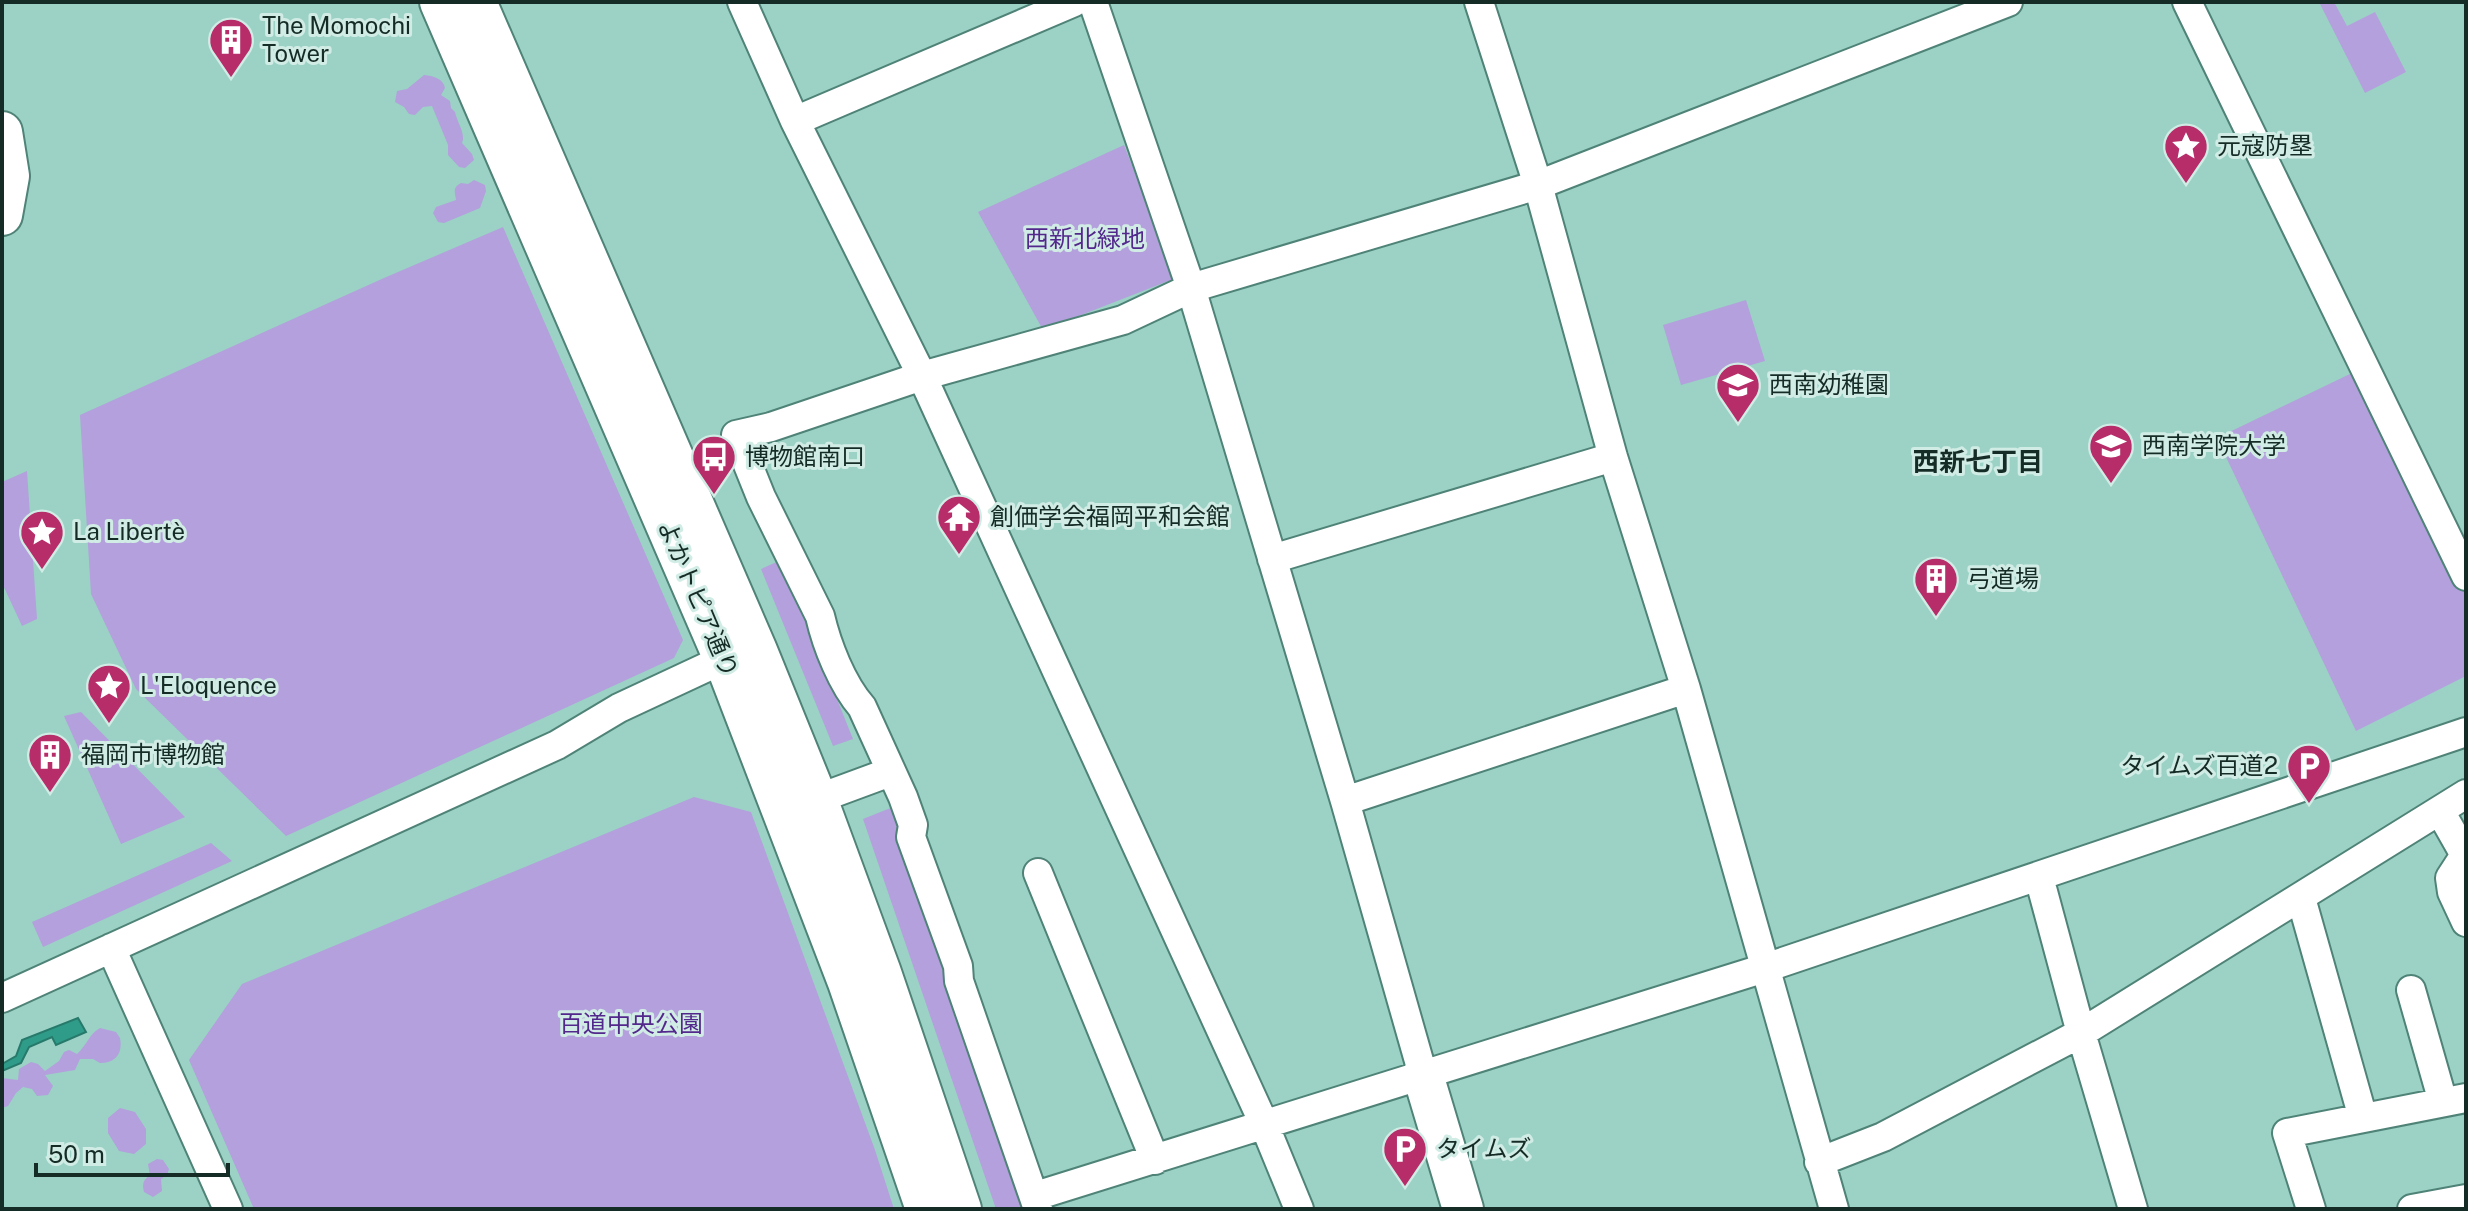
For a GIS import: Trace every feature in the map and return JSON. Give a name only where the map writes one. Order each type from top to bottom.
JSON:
[{"type":"street","name":"よかトピア通り","points":[[440,2],[724,659],[848,982],[926,1209]]},
{"type":"street","name":"よかトピア通り","points":[[476,2],[700,519],[817,799],[881,973],[961,1209]]},
{"type":"street","points":[[742,2],[795,121],[922,376],[1264,1124],[1299,1209]]},
{"type":"street","points":[[795,121],[1074,2]]},
{"type":"street","points":[[1093,2],[1191,288],[1463,1209]]},
{"type":"street","points":[[1479,2],[1538,185],[1613,457],[1686,689],[1834,1209]]},
{"type":"street","points":[[2008,2],[1538,185],[1191,288],[1123,320],[922,376],[771,427],[736,435],[761,497],[820,616],[823,630],[852,695],[862,707],[903,797],[913,825],[911,837],[915,851],[958,966],[959,981],[1041,1201],[1264,1124],[1765,968],[2466,732]]},
{"type":"street","points":[[2187,2],[2466,576]]},
{"type":"street","points":[[2,132],[9,176],[2,215]]},
{"type":"street","points":[[1272,559],[1613,457]]},
{"type":"street","points":[[2,998],[557,745],[619,708],[724,659]]},
{"type":"street","points":[[1345,801],[1686,689]]},
{"type":"street","points":[[817,799],[890,772]]},
{"type":"street","points":[[1819,1162],[1883,1137],[2081,1033],[2466,794]]},
{"type":"street","points":[[2440,811],[2465,855],[2450,878],[2452,892],[2466,922]]},
{"type":"street","points":[[1038,873],[1155,1160]]},
{"type":"street","points":[[2039,877],[2133,1209]]},
{"type":"street","points":[[2301,898],[2363,1118]]},
{"type":"street","points":[[111,948],[228,1209]]},
{"type":"street","points":[[2311,1209],[2287,1133],[2454,1100],[2411,990]]},
{"type":"street","points":[[2412,1209],[2455,1203]]},
{"type":"green space","points":[[2319,2],[2334,2],[2347,26],[2375,12],[2406,72],[2365,93]]},
{"type":"green space","points":[[424,75],[437,78],[444,85],[441,95],[450,101],[462,132],[462,143],[474,160],[465,168],[459,167],[448,155],[448,145],[432,106],[423,107],[415,115],[409,114],[395,102],[397,91],[407,89]]},
{"type":"green space","name":"西新北緑地","points":[[1124,145],[1176,278],[1043,330],[978,212]]},
{"type":"green space","points":[[474,180],[485,185],[480,208],[444,223],[438,222],[433,213],[436,207],[456,200],[456,187]]},
{"type":"green space","points":[[503,227],[683,640],[674,658],[286,836],[136,689],[91,594],[80,415]]},
{"type":"green space","points":[[1746,300],[1765,361],[1681,385],[1663,325]]},
{"type":"green space","points":[[2352,373],[2466,596],[2466,676],[2356,731],[2217,438]]},
{"type":"green space","points":[[27,471],[37,619],[22,626],[2,583],[2,482]]},
{"type":"green space","points":[[781,560],[853,739],[833,746],[761,569]]},
{"type":"green space","points":[[81,712],[185,817],[121,844],[64,716]]},
{"type":"green space","name":"百道中央公園","points":[[694,797],[751,812],[894,1209],[254,1209],[189,1060],[242,984]]},
{"type":"green space","points":[[893,807],[1027,1209],[996,1209],[863,819]]},
{"type":"green space","points":[[211,843],[232,861],[43,947],[32,922]]},
{"type":"green space","points":[[100,1028],[116,1032],[120,1038],[119,1053],[114,1059],[100,1063],[93,1059],[80,1059],[75,1070],[45,1075],[53,1086],[48,1095],[37,1096],[32,1089],[23,1087],[8,1106],[2,1108],[2,1078],[18,1080],[19,1069],[31,1062],[45,1071],[59,1061],[64,1052],[69,1050],[77,1054]]},
{"type":"green space","points":[[120,1108],[135,1112],[146,1129],[146,1144],[134,1154],[119,1151],[108,1133],[108,1118]]},
{"type":"green space","points":[[157,1159],[163,1160],[169,1169],[161,1179],[162,1191],[153,1197],[144,1192],[143,1185],[150,1176],[148,1164]]},
{"type":"shaded area","points":[[78,1018],[86,1032],[56,1045],[52,1037],[29,1047],[21,1063],[2,1071],[2,1064],[16,1056],[22,1040]]},
{"type":"place","name":"The Momochi Tower","points":[[231,79]]},
{"type":"place","name":"元寇防塁","points":[[2186,185]]},
{"type":"place","name":"西南幼稚園","points":[[1738,424]]},
{"type":"place","name":"西南学院大学","points":[[2111,485]]},
{"type":"place","name":"博物館南口","points":[[714,496]]},
{"type":"place","name":"創価学会福岡平和会館","points":[[959,556]]},
{"type":"place","name":"La Libertè","points":[[42,571]]},
{"type":"place","name":"弓道場","points":[[1936,618]]},
{"type":"place","name":"L'Eloquence","points":[[109,725]]},
{"type":"place","name":"福岡市博物館","points":[[50,794]]},
{"type":"place","name":"タイムズ百道2","points":[[2309,805]]},
{"type":"place","name":"タイムズ","points":[[1405,1188]]},
{"type":"district","name":"西新七丁目","points":[[1978,462]]}]
